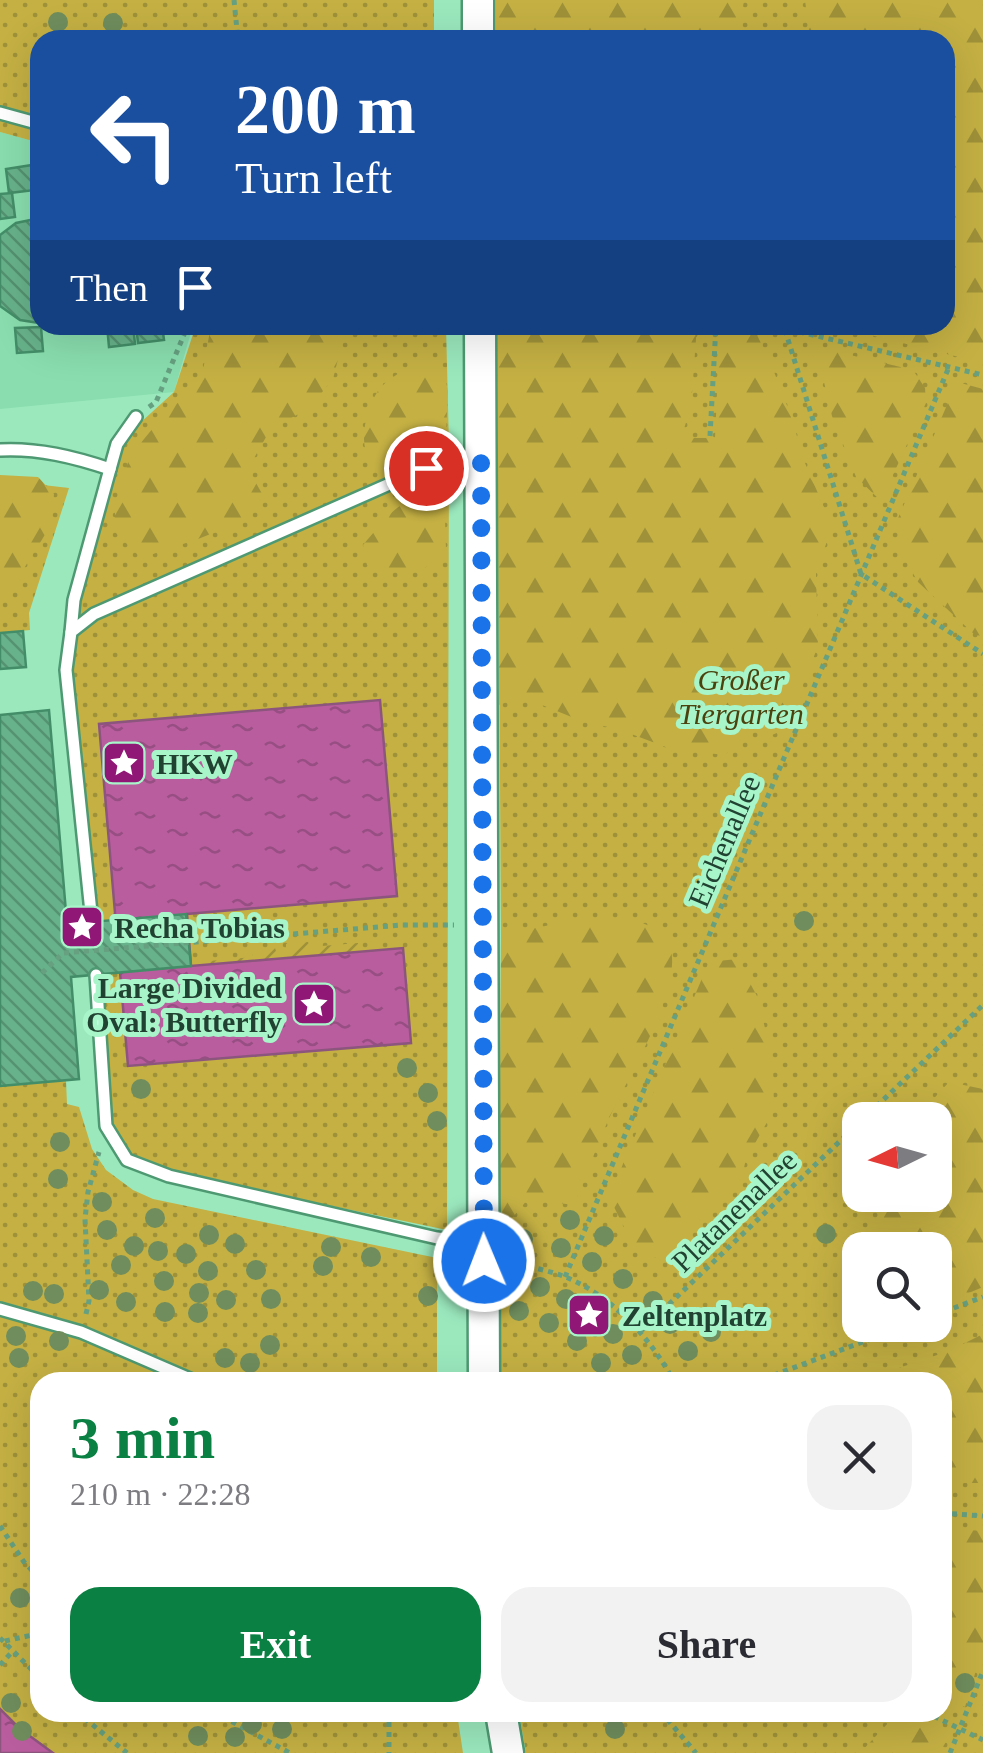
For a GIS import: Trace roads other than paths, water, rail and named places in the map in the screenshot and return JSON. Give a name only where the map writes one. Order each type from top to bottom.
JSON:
[{"type":"street","points":[[478,0],[478,30]]},
{"type":"street","points":[[480,335],[484,1372]]},
{"type":"street","points":[[508,1753],[514,1722]]},
{"type":"lane","points":[[0,113],[30,121]]},
{"type":"lane","points":[[92,922],[66,670],[74,600],[118,444],[136,416]]},
{"type":"lane","points":[[0,450],[28,448],[110,470]]},
{"type":"lane","points":[[70,632],[94,614],[453,456],[481,456]]},
{"type":"lane","points":[[96,974],[106,1126],[127,1160],[169,1176],[438,1238],[483,1252]]},
{"type":"lane","points":[[0,1309],[82,1332],[174,1372]]},
{"type":"water","points":[[380,700],[397,896],[187,914],[191,966],[403,948],[411,1043],[128,1066],[99,724]]},
{"type":"water","points":[[0,1709],[19,1728],[53,1753],[0,1753]]},
{"type":"place","name":"HKW","points":[[124,763]]},
{"type":"place","name":"Recha Tobias","points":[[82,927]]},
{"type":"place","name":"Large Divided Oval: Butterfly","points":[[314,1004]]},
{"type":"place","name":"Zeltenplatz","points":[[589,1315]]},
{"type":"park label","name":"Großer Tiergarten","points":[[741,696]]}]
